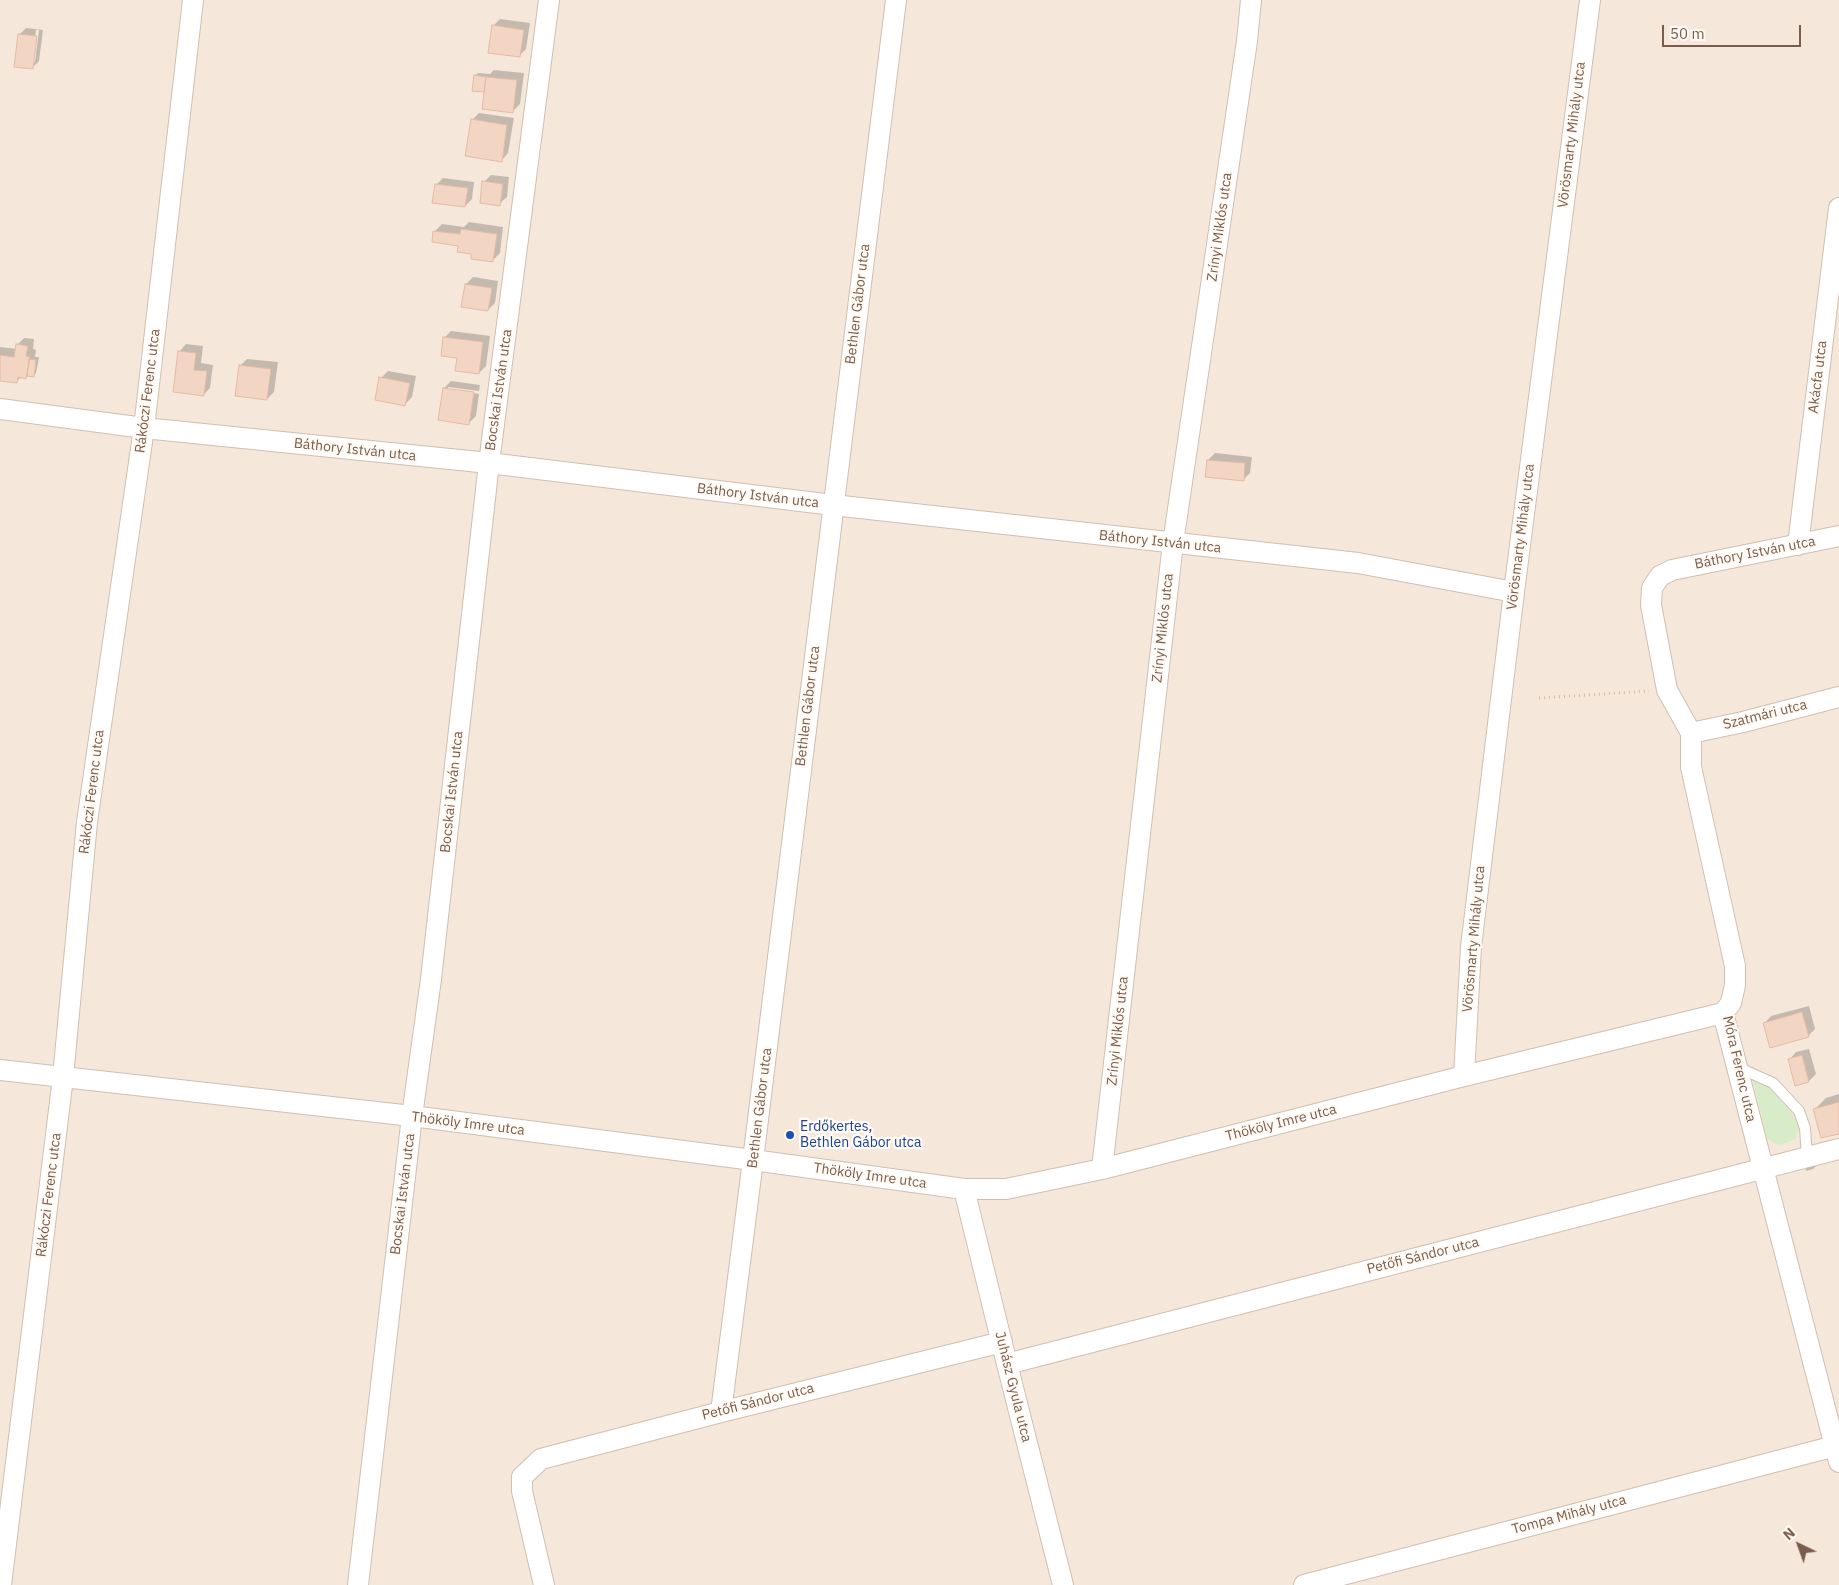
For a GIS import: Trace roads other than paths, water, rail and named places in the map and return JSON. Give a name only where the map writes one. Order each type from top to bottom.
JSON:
[{"type":"street","name":"Rákóczi Ferenc utca","points":[[1,1585],[63,1077],[87,822],[144,428],[193,0]]},
{"type":"street","name":"Bocskai István utca","points":[[358,1585],[412,1116],[432,979],[489,463],[549,0]]},
{"type":"street","name":"Bethlen Gábor utca","points":[[721,1412],[896,0]]},
{"type":"street","name":"Zrínyi Miklós utca","points":[[1102,1169],[1173,543],[1247,41],[1251,0]]},
{"type":"street","name":"Vörösmarty Mihály utca","points":[[1464,1076],[1471,947],[1514,592],[1590,0]]},
{"type":"street","name":"Akácfa utca","points":[[1798,545],[1839,208]]},
{"type":"street","name":"Báthory István utca","points":[[0,409],[144,428],[489,463],[833,505],[1358,563],[1514,592]]},
{"type":"street","name":"Báthory István utca","points":[[1672,570],[1839,536]]},
{"type":"street","name":"Móra Ferenc utca","points":[[1672,570],[1660,576],[1652,588],[1651,605],[1667,690],[1691,733],[1691,767],[1735,966],[1735,984],[1731,1003],[1723,1013],[1837,1454]]},
{"type":"street","name":"Szatmári utca","points":[[1691,733],[1743,722],[1839,697]]},
{"type":"street","name":"Thököly Imre utca","points":[[0,1070],[412,1116],[964,1189],[1006,1189],[1102,1169],[1464,1076],[1723,1013]]},
{"type":"street","name":"Petőfi Sándor utca","points":[[1006,1364],[1839,1148]]},
{"type":"street","name":"Juhász Gyula utca","points":[[964,1189],[1006,1364],[1063,1585]]},
{"type":"street","name":"Petőfi Sándor utca","points":[[544,1585],[522,1491],[522,1477],[541,1459],[1002,1342]]},
{"type":"street","name":"Tompa Mihály utca","points":[[1304,1585],[1837,1454]]},
{"type":"lane","points":[[1737,1067],[1773,1084],[1799,1111],[1805,1128],[1807,1157]]},
{"type":"place","name":"Erdőkertes, Bethlen Gábor utca","points":[[790,1135]]}]
